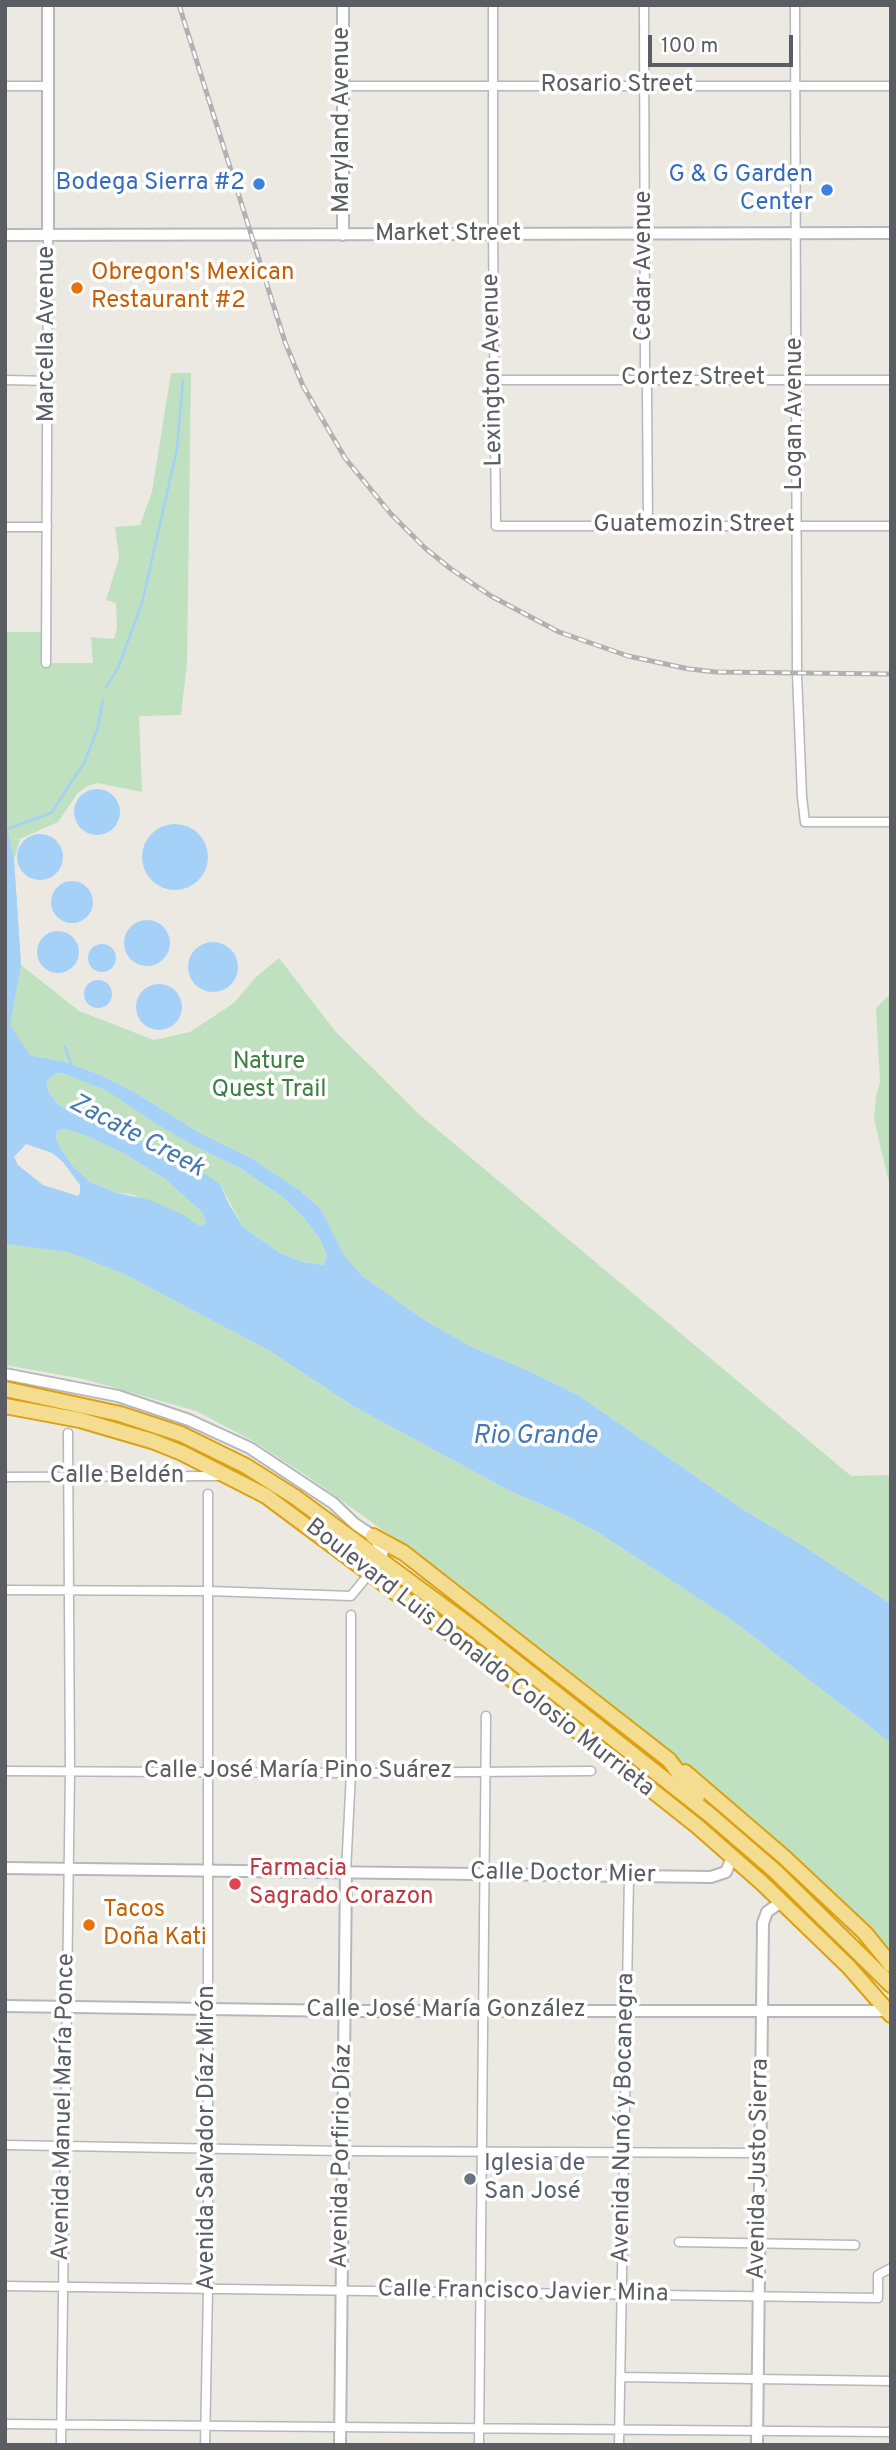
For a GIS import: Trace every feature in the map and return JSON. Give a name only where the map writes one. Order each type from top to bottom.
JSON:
[{"type":"highway","name":"Boulevard Luis Donaldo Colosio Murrieta","points":[[5,1389],[120,1414],[181,1434],[273,1482],[474,1629],[710,1815],[775,1871],[891,1985]]},
{"type":"highway","name":"Boulevard Luis Donaldo Colosio Murrieta","points":[[5,1406],[80,1420],[152,1441],[230,1476],[274,1502],[518,1684],[697,1826],[849,1967],[889,2013]]},
{"type":"highway","points":[[373,1536],[404,1553],[727,1806],[865,1933],[891,1965]]},
{"type":"highway","points":[[669,1760],[710,1815]]},
{"type":"street","name":"Marcella Avenue","points":[[46,663],[49,380],[48,5]]},
{"type":"street","name":"Maryland Avenue","points":[[343,235],[344,5]]},
{"type":"street","name":"Lexington Avenue","points":[[493,5],[496,526]]},
{"type":"street","name":"Cedar Avenue","points":[[645,5],[648,526]]},
{"type":"street","name":"Logan Avenue","points":[[795,5],[796,674],[799,770],[805,822],[891,822]]},
{"type":"street","points":[[5,86],[48,86]]},
{"type":"street","name":"Rosario Street","points":[[344,86],[891,86]]},
{"type":"street","name":"Market Street","points":[[5,235],[891,233]]},
{"type":"street","points":[[5,380],[49,380]]},
{"type":"street","name":"Cortez Street","points":[[495,380],[891,380]]},
{"type":"street","name":"Guatemozin Street","points":[[496,526],[891,526]]},
{"type":"street","points":[[5,527],[47,527]]},
{"type":"street","name":"Boulevard Luis Donaldo Colosio Murrieta","points":[[5,1374],[118,1396],[202,1426],[250,1448],[333,1503],[355,1524],[373,1536],[383,1551],[381,1560]]},
{"type":"street","name":"Avenida Manuel María Ponce","points":[[61,2445],[70,1771],[68,1433]]},
{"type":"street","name":"Calle Beldén","points":[[5,1477],[230,1476]]},
{"type":"street","name":"Avenida Salvador Díaz Mirón","points":[[205,2445],[208,2289],[208,1494]]},
{"type":"street","points":[[5,1590],[209,1591],[351,1596],[381,1560]]},
{"type":"street","name":"Avenida Porfirio Díaz","points":[[340,2445],[351,1615]]},
{"type":"street","points":[[479,2445],[486,1716]]},
{"type":"street","name":"Calle José María Pino Suárez","points":[[5,1771],[591,1771]]},
{"type":"street","name":"Calle Doctor Mier","points":[[5,1868],[720,1876],[726,1872],[732,1857]]},
{"type":"street","name":"Avenida Nunó y Bocanegra","points":[[619,2445],[629,1876]]},
{"type":"street","name":"Avenida Justo Sierra","points":[[757,2445],[763,1923],[767,1912],[782,1902]]},
{"type":"street","name":"Calle José María González","points":[[5,2006],[345,2011],[889,2013]]},
{"type":"street","points":[[5,2145],[344,2151],[760,2153]]},
{"type":"street","points":[[679,2242],[856,2245]]},
{"type":"street","name":"Calle Francisco Javier Mina","points":[[5,2286],[877,2298],[878,2275],[891,2267]]},
{"type":"street","points":[[620,2377],[891,2381]]},
{"type":"street","points":[[5,2424],[891,2432]]},
{"type":"green space","name":"Nature Quest Trail","points":[[171,373],[191,373],[187,663],[181,715],[139,716],[142,792],[98,783],[87,786],[77,794],[58,822],[20,839],[14,860],[21,965],[79,1011],[154,1040],[190,1032],[234,1003],[255,978],[279,958],[335,1031],[421,1116],[851,1476],[891,1475],[891,1604],[744,1510],[578,1395],[470,1346],[423,1319],[361,1275],[344,1255],[321,1209],[298,1189],[251,1158],[200,1133],[136,1093],[98,1074],[65,1062],[30,1055],[21,1044],[5,1034],[5,632],[41,632],[41,663],[93,663],[91,637],[114,639],[117,628],[116,603],[106,600],[119,558],[115,527],[140,525],[152,492]]},
{"type":"green space","points":[[891,993],[891,1191],[874,1119],[880,1082],[876,1008]]},
{"type":"green space","points":[[62,1073],[107,1091],[196,1147],[240,1168],[284,1198],[321,1241],[327,1256],[324,1265],[303,1262],[280,1253],[243,1227],[220,1184],[125,1134],[82,1118],[59,1105],[49,1093],[46,1082],[55,1074]]},
{"type":"green space","points":[[65,1129],[123,1153],[165,1179],[203,1213],[206,1223],[200,1226],[131,1194],[117,1193],[90,1182],[73,1166],[56,1139],[57,1131]]},
{"type":"green space","points":[[5,1244],[68,1252],[124,1274],[270,1351],[353,1406],[510,1491],[599,1533],[733,1621],[891,1743],[891,1954],[769,1835],[453,1580],[310,1478],[253,1441],[196,1411],[84,1379],[5,1365]]},
{"type":"water","points":[[97,789],[113,796],[120,812],[113,828],[97,835],[81,828],[74,812],[81,796]]},
{"type":"water","points":[[175,824],[188,827],[198,834],[205,844],[208,857],[205,870],[198,880],[188,887],[175,890],[162,887],[152,880],[145,870],[142,857],[145,844],[152,834],[162,827]]},
{"type":"water","name":"Rio Grande","points":[[5,829],[8,831],[14,860],[21,965],[10,1025],[30,1055],[65,1062],[98,1074],[136,1093],[200,1133],[251,1158],[298,1189],[321,1209],[344,1255],[361,1275],[423,1319],[470,1346],[578,1395],[744,1510],[891,1604],[891,1743],[733,1621],[599,1533],[510,1491],[353,1406],[270,1351],[124,1274],[68,1252],[5,1244]],"holes":[[[62,1073],[107,1091],[196,1147],[240,1168],[284,1198],[321,1241],[327,1256],[324,1265],[303,1262],[280,1253],[243,1227],[220,1184],[184,1160],[82,1118],[59,1105],[49,1093],[46,1082],[55,1074]],[[65,1129],[87,1136],[123,1153],[165,1179],[203,1213],[206,1223],[200,1226],[180,1213],[150,1200],[117,1193],[90,1182],[73,1166],[61,1149],[56,1139],[57,1131]],[[26,1144],[52,1153],[63,1162],[80,1185],[80,1193],[78,1196],[43,1185],[18,1165],[14,1157]]]},
{"type":"water","points":[[40,834],[56,841],[63,857],[56,873],[40,880],[24,873],[17,857],[24,841]]},
{"type":"water","points":[[72,881],[87,887],[93,902],[87,917],[72,923],[57,917],[51,902],[57,887]]},
{"type":"water","points":[[147,920],[163,927],[170,943],[163,959],[147,966],[131,959],[124,943],[131,927]]},
{"type":"water","points":[[58,931],[73,937],[79,952],[73,967],[58,973],[43,967],[37,952],[43,937]]},
{"type":"water","points":[[213,942],[231,949],[238,967],[231,985],[213,992],[195,985],[188,967],[195,949]]},
{"type":"water","points":[[102,944],[112,948],[116,958],[112,968],[102,972],[92,968],[88,958],[92,948]]},
{"type":"water","points":[[98,980],[108,984],[112,994],[108,1004],[98,1008],[88,1004],[84,994],[88,984]]},
{"type":"water","points":[[159,984],[175,991],[182,1007],[175,1023],[159,1030],[143,1023],[136,1007],[143,991]]},
{"type":"waterway","points":[[106,687],[118,668],[142,603],[177,449],[183,381]]},
{"type":"waterway","points":[[5,830],[51,813],[84,763],[97,730],[103,700]]},
{"type":"waterway","points":[[65,1047],[72,1067]]},
{"type":"railway","points":[[179,5],[285,342],[303,386],[345,458],[391,514],[425,548],[491,596],[559,632],[628,656],[716,672],[891,674]]},
{"type":"place","name":"Bodega Sierra #2","points":[[259,184]]},
{"type":"place","name":"G & G Garden Center","points":[[827,190]]},
{"type":"place","name":"Obregon's Mexican Restaurant #2","points":[[77,288]]},
{"type":"place","name":"Farmacia Sagrado Corazon","points":[[235,1884]]},
{"type":"place","name":"Tacos Doña Kati","points":[[89,1925]]},
{"type":"place","name":"Iglesia de San José","points":[[470,2179]]},
{"type":"water label","name":"Zacate Creek","points":[[136,1137]]}]
